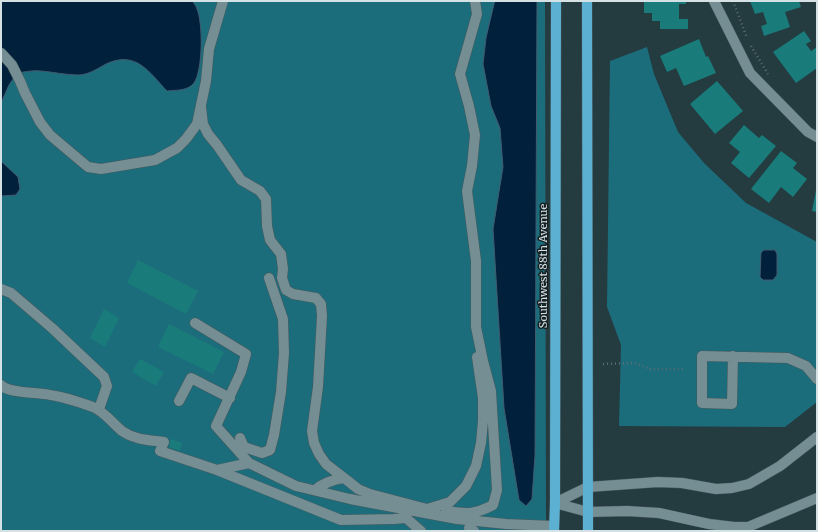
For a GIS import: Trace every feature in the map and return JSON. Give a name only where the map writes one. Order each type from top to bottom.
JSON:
[{"type":"main road","name":"Southwest 88th Avenue","points":[[554,528],[556,1]]},
{"type":"main road","points":[[587,1],[588,531]]},
{"type":"street","points":[[1,53],[12,65],[40,122],[50,135],[88,167],[101,169],[155,160],[177,148],[197,124],[206,81],[209,49],[223,1]]},
{"type":"street","points":[[446,510],[462,513],[480,512],[493,505],[497,490],[491,391],[476,328],[476,262],[467,191],[472,166],[475,135],[460,74],[477,14],[476,1]]},
{"type":"street","points":[[714,1],[750,73],[808,132],[817,137]]},
{"type":"street","points":[[201,107],[203,124],[208,134],[241,180],[260,191],[266,199],[267,226],[270,240],[281,254],[283,269],[282,278],[286,290],[293,294],[316,298],[321,304],[322,316],[318,387],[312,431],[314,443],[326,464],[358,489],[370,494],[427,509],[450,502],[466,486],[476,466],[481,443],[483,398],[476,357]]},
{"type":"street","points":[[240,438],[244,447],[262,453],[270,450],[274,435],[284,353],[282,319],[269,278]]},
{"type":"street","points":[[1,288],[11,293],[52,328],[104,377],[106,386],[99,409]]},
{"type":"street","points":[[195,323],[246,354],[241,372],[216,426],[249,464],[296,486],[315,490],[457,519],[554,528]]},
{"type":"street","points":[[733,356],[732,404],[702,403],[702,356],[733,356],[788,358],[806,366],[817,379]]},
{"type":"street","points":[[179,401],[191,378],[230,398]]},
{"type":"street","points":[[1,385],[4,388],[12,390],[52,395],[99,409],[121,430],[130,436],[164,442],[160,451],[217,470],[342,520],[406,518],[421,531]]},
{"type":"street","points":[[555,503],[588,487],[658,482],[682,483],[716,489],[738,487],[749,484],[780,466],[817,437]]},
{"type":"street","points":[[217,470],[249,464]]},
{"type":"street","points":[[315,490],[332,480],[343,478]]},
{"type":"street","points":[[555,503],[588,512],[627,511],[659,513],[709,524],[748,527],[817,498]]},
{"type":"path","points":[[733,1],[749,43],[771,78]]},
{"type":"path","points":[[603,364],[633,363],[650,369],[685,369]]},
{"type":"shaded area","points":[[1,1],[545,1],[546,531],[1,531]]},
{"type":"shaded area","points":[[1,1],[192,1],[199,16],[201,35],[197,77],[194,83],[189,87],[182,90],[167,91],[148,70],[134,61],[116,60],[82,75],[29,71],[17,73],[9,85],[1,103]]},
{"type":"shaded area","points":[[495,1],[537,1],[535,455],[532,499],[526,506],[519,500],[504,408],[493,229],[503,167],[500,128],[491,106],[483,64],[486,38]]},
{"type":"shaded area","points":[[647,47],[654,74],[678,132],[704,163],[746,203],[817,242],[817,402],[785,427],[619,426],[621,345],[607,307],[610,61]]},
{"type":"shaded area","points":[[1,161],[18,177],[20,189],[16,195],[1,196]]},
{"type":"shaded area","points":[[764,250],[775,250],[777,254],[777,275],[773,280],[763,280],[760,277],[761,253]]},
{"type":"building","points":[[644,1],[686,1],[686,4],[679,4],[679,19],[688,19],[688,29],[660,29],[660,21],[652,21],[652,13],[644,13]]},
{"type":"building","points":[[750,1],[799,1],[801,7],[785,12],[790,27],[764,36],[761,26],[767,24],[763,12],[755,14]]},
{"type":"building","points":[[804,31],[811,41],[806,44],[811,51],[817,47],[817,68],[796,83],[773,52]]},
{"type":"building","points":[[699,39],[706,57],[708,56],[716,73],[684,86],[676,68],[667,72],[660,56]]},
{"type":"building","points":[[717,81],[743,111],[715,134],[690,104]]},
{"type":"building","points":[[744,125],[759,138],[762,135],[776,146],[749,178],[731,163],[740,152],[729,143]]},
{"type":"building","points":[[781,151],[797,163],[793,168],[807,179],[793,197],[781,187],[769,203],[751,189]]},
{"type":"building","points":[[817,190],[817,212],[812,211]]},
{"type":"building","points":[[138,260],[198,291],[186,314],[127,283]]},
{"type":"building","points":[[104,309],[119,318],[105,347],[90,338]]},
{"type":"building","points":[[169,324],[224,352],[213,374],[158,347]]},
{"type":"building","points":[[140,359],[164,372],[156,386],[132,372]]},
{"type":"building","points":[[171,439],[182,443],[180,451],[169,447]]}]
